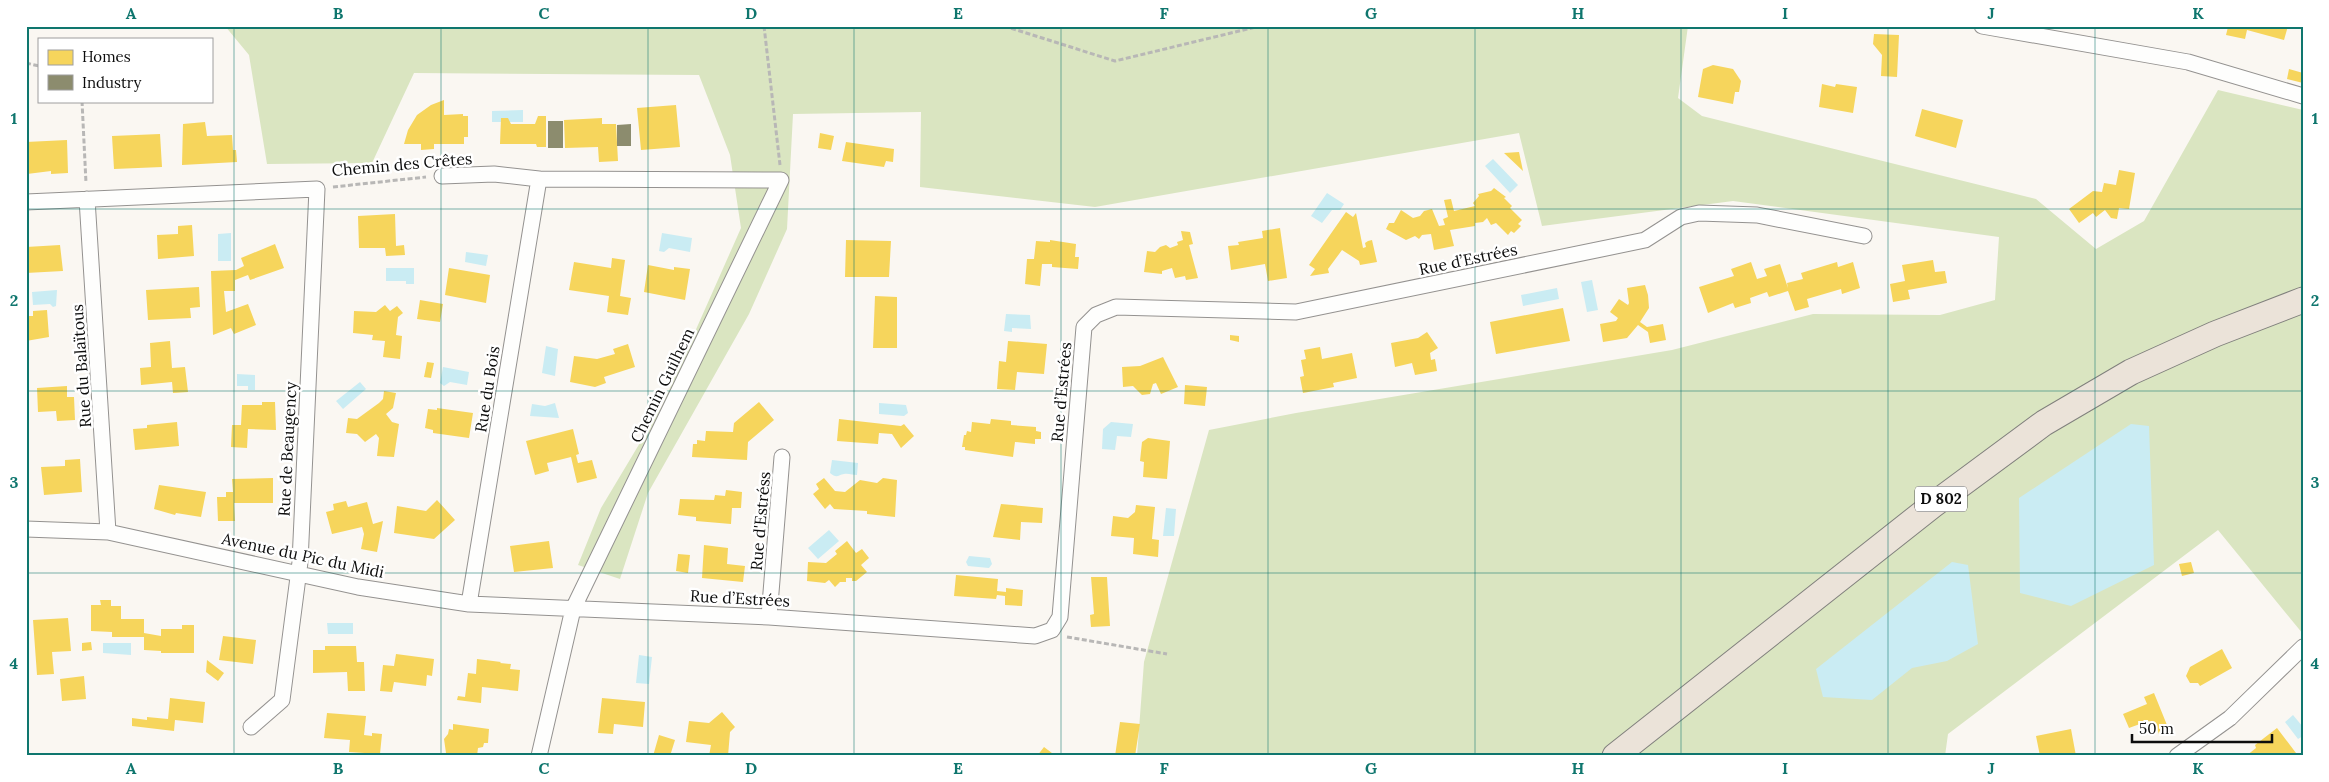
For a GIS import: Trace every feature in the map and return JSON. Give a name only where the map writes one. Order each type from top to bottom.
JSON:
[{"type":"main road","name":"D 802","points":[[1615,756],[1932,505],[2044,422],[2131,372],[2215,334],[2303,300]]},
{"type":"street","points":[[1982,26],[2188,62],[2303,96]]},
{"type":"street","name":"Chemin des Crêtes","points":[[442,176],[494,174],[539,180],[781,180]]},
{"type":"street","name":"Rue du Bois","points":[[469,604],[539,180]]},
{"type":"street","name":"Chemin Guilhem","points":[[539,756],[573,609],[781,180]]},
{"type":"street","name":"Chemin des Crêtes","points":[[26,202],[317,188]]},
{"type":"street","name":"Rue de Beaugency","points":[[251,727],[282,700],[298,573],[317,188]]},
{"type":"street","name":"Rue du Balaïtous","points":[[87,199],[108,532]]},
{"type":"street","name":"Rue d’Estrées","points":[[573,609],[769,617],[1036,636],[1052,630],[1060,617],[1084,327],[1096,315],[1116,307],[1296,312],[1645,240],[1681,217],[1699,214],[1757,215],[1864,236]]},
{"type":"street","name":"Rue d'Estréss","points":[[769,617],[782,457]]},
{"type":"street","name":"Avenue du Pic du Midi","points":[[26,528],[108,532],[358,586],[469,604],[573,609]]},
{"type":"street","points":[[2177,756],[2230,718],[2303,647]]},
{"type":"path","points":[[764,26],[781,180]]},
{"type":"path","points":[[1004,26],[1115,61],[1260,26]]},
{"type":"path","points":[[82,102],[87,199]]},
{"type":"path","name":"Chemin des Crêtes","points":[[317,188],[442,176]]},
{"type":"path","points":[[1052,630],[1072,639],[1168,654]]},
{"type":"green space","points":[[225,26],[1688,26],[1678,98],[1702,116],[2036,199],[2096,249],[2144,221],[2218,90],[2303,110],[2303,634],[2218,530],[1948,734],[1945,756],[1137,756],[1144,662],[1209,430],[1296,413],[1672,350],[1813,314],[1940,315],[1995,300],[1999,237],[1733,201],[1542,226],[1519,133],[1095,207],[920,187],[921,112],[793,114],[787,229],[749,314],[648,493],[620,579],[578,565],[601,508],[662,406],[741,228],[730,155],[699,75],[414,73],[372,163],[267,164],[249,55]]},
{"type":"water","points":[[523,110],[523,122],[492,122],[492,111]]},
{"type":"water","points":[[1493,159],[1518,185],[1510,193],[1485,166]]},
{"type":"water","points":[[1327,193],[1344,204],[1340,210],[1332,210],[1322,223],[1311,216]]},
{"type":"water","points":[[231,233],[231,261],[218,261],[218,234]]},
{"type":"water","points":[[662,233],[692,238],[690,252],[669,248],[664,252],[659,251]]},
{"type":"water","points":[[466,252],[488,255],[486,266],[465,262]]},
{"type":"water","points":[[386,268],[414,268],[414,284],[406,284],[406,281],[386,281]]},
{"type":"water","points":[[1592,280],[1598,310],[1587,312],[1581,282]]},
{"type":"water","points":[[1557,288],[1559,299],[1523,306],[1521,295]]},
{"type":"water","points":[[57,290],[56,306],[53,307],[50,304],[33,305],[32,292]]},
{"type":"water","points":[[1006,314],[1030,315],[1031,329],[1012,328],[1012,332],[1004,331]]},
{"type":"water","points":[[546,346],[558,349],[555,376],[542,373]]},
{"type":"water","points":[[443,367],[469,372],[467,385],[450,382],[444,386],[440,383]]},
{"type":"water","points":[[237,374],[255,375],[255,390],[248,390],[248,386],[237,386]]},
{"type":"water","points":[[360,382],[366,389],[343,409],[336,401]]},
{"type":"water","points":[[555,403],[559,418],[530,416],[532,404],[545,406]]},
{"type":"water","points":[[879,403],[906,405],[908,413],[904,416],[879,414]]},
{"type":"water","points":[[1111,422],[1133,424],[1131,437],[1117,436],[1115,450],[1102,449],[1103,429]]},
{"type":"water","points":[[2131,424],[2149,426],[2154,565],[2071,606],[2020,593],[2019,498]]},
{"type":"water","points":[[832,460],[858,463],[857,475],[832,475],[830,473]]},
{"type":"water","points":[[1166,508],[1176,509],[1174,536],[1163,536]]},
{"type":"water","points":[[829,530],[839,541],[818,559],[808,548]]},
{"type":"water","points":[[969,556],[990,558],[992,564],[989,568],[968,566],[966,562]]},
{"type":"water","points":[[1952,562],[1968,565],[1978,644],[1947,661],[1912,668],[1872,700],[1823,697],[1816,669]]},
{"type":"water","points":[[327,623],[353,623],[353,634],[328,634]]},
{"type":"water","points":[[103,643],[131,643],[131,655],[103,653]]},
{"type":"water","points":[[639,655],[652,657],[649,684],[636,683]]},
{"type":"water","points":[[2293,715],[2303,727],[2303,736],[2298,739],[2285,722]]},
{"type":"building: Homes","points":[[2233,26],[2288,26],[2284,40],[2247,30],[2245,39],[2226,35],[2228,27],[2233,28]]},
{"type":"building: Homes","points":[[1874,34],[1899,35],[1897,77],[1881,76],[1882,55],[1873,44]]},
{"type":"building: Homes","points":[[1713,65],[1733,69],[1741,81],[1739,92],[1735,92],[1733,104],[1698,97],[1703,69]]},
{"type":"building: Homes","points":[[2289,69],[2303,73],[2303,83],[2287,79]]},
{"type":"building: Homes","points":[[1822,84],[1835,87],[1836,84],[1857,87],[1853,113],[1819,107]]},
{"type":"building: Homes","points":[[444,100],[444,115],[463,114],[463,116],[468,116],[468,137],[464,137],[464,144],[434,144],[434,149],[421,150],[421,144],[404,144],[408,130],[417,115],[431,105]]},
{"type":"building: Homes","points":[[676,105],[680,147],[641,150],[637,108]]},
{"type":"building: Homes","points":[[1922,109],[1963,120],[1956,148],[1915,136]]},
{"type":"building: Homes","points":[[538,116],[546,116],[546,147],[537,147],[536,144],[500,144],[501,118],[508,118],[511,124],[535,124]]},
{"type":"building: Homes","points":[[602,118],[602,124],[616,124],[618,161],[599,162],[598,147],[565,148],[564,120]]},
{"type":"building: Homes","points":[[205,122],[207,136],[232,135],[233,150],[236,150],[237,162],[182,165],[183,124]]},
{"type":"building: Homes","points":[[820,133],[834,136],[831,150],[818,148]]},
{"type":"building: Homes","points":[[160,134],[162,167],[114,169],[112,136]]},
{"type":"building: Homes","points":[[67,140],[68,173],[51,174],[51,171],[27,174],[26,142]]},
{"type":"building: Homes","points":[[846,142],[894,149],[893,162],[886,161],[884,167],[842,161]]},
{"type":"building: Homes","points":[[1519,152],[1523,171],[1504,153]]},
{"type":"building: Homes","points":[[2119,170],[2135,173],[2129,209],[2119,208],[2117,219],[2111,218],[2105,210],[2096,217],[2093,213],[2079,223],[2069,209],[2093,191],[2102,192],[2104,183],[2116,185]]},
{"type":"building: Homes","points":[[1494,188],[1506,197],[1504,198],[1512,206],[1510,208],[1522,220],[1518,224],[1521,226],[1514,233],[1511,231],[1508,235],[1496,223],[1491,225],[1487,218],[1483,222],[1475,223],[1475,226],[1450,230],[1454,246],[1434,250],[1431,234],[1422,235],[1419,239],[1415,236],[1406,240],[1386,229],[1389,223],[1394,223],[1401,210],[1413,218],[1420,216],[1424,211],[1432,209],[1439,226],[1445,225],[1443,219],[1448,217],[1444,200],[1451,199],[1454,211],[1475,206],[1473,203],[1479,196],[1478,194],[1491,191]]},
{"type":"building: Homes","points":[[1346,212],[1353,217],[1356,213],[1363,248],[1366,247],[1365,243],[1372,240],[1377,262],[1360,265],[1359,261],[1342,250],[1328,269],[1329,273],[1310,276],[1315,269],[1309,265]]},
{"type":"building: Homes","points":[[395,214],[396,246],[404,245],[405,255],[386,256],[385,248],[359,248],[358,216]]},
{"type":"building: Homes","points":[[192,225],[194,256],[158,259],[157,235],[178,234],[178,226]]},
{"type":"building: Homes","points":[[1280,228],[1287,278],[1268,281],[1265,264],[1231,270],[1228,246],[1239,245],[1238,242],[1263,238],[1262,231]]},
{"type":"building: Homes","points":[[1181,231],[1190,232],[1193,244],[1189,245],[1198,278],[1186,280],[1185,276],[1175,278],[1172,268],[1162,271],[1162,274],[1144,272],[1147,251],[1155,252],[1160,247],[1166,245],[1170,248],[1178,245],[1177,242],[1183,240]]},
{"type":"building: Homes","points":[[846,240],[891,241],[889,277],[845,277]]},
{"type":"building: Homes","points":[[1050,240],[1076,244],[1075,257],[1079,257],[1078,269],[1052,267],[1052,264],[1042,264],[1040,286],[1025,284],[1027,259],[1034,259],[1036,241],[1050,242]]},
{"type":"building: Homes","points":[[275,244],[284,268],[250,280],[248,275],[235,280],[235,291],[224,291],[226,312],[248,304],[256,325],[234,334],[231,328],[213,335],[211,271],[236,270],[244,266],[241,258]]},
{"type":"building: Homes","points":[[60,245],[63,271],[26,273],[26,247]]},
{"type":"building: Homes","points":[[612,258],[625,260],[620,296],[631,298],[628,315],[607,312],[609,296],[569,290],[574,262],[611,268]]},
{"type":"building: Homes","points":[[1933,260],[1935,272],[1945,271],[1947,283],[1908,290],[1910,299],[1893,302],[1890,284],[1905,281],[1902,265]]},
{"type":"building: Homes","points":[[1751,262],[1757,279],[1767,276],[1764,269],[1780,264],[1788,288],[1787,283],[1803,279],[1801,273],[1837,262],[1838,267],[1853,262],[1860,288],[1842,294],[1841,289],[1807,299],[1809,307],[1795,311],[1788,291],[1769,297],[1767,292],[1750,298],[1751,303],[1735,308],[1733,303],[1708,313],[1699,287],[1734,276],[1731,269]]},
{"type":"building: Homes","points":[[648,265],[674,270],[674,267],[690,269],[685,300],[644,292]]},
{"type":"building: Homes","points":[[449,268],[490,275],[486,303],[445,295]]},
{"type":"building: Homes","points":[[1645,285],[1649,308],[1640,322],[1647,327],[1663,324],[1666,340],[1650,343],[1648,332],[1638,325],[1627,338],[1603,342],[1600,324],[1616,321],[1618,318],[1610,312],[1619,299],[1628,305],[1627,288]]},
{"type":"building: Homes","points":[[199,287],[200,307],[190,308],[191,318],[148,320],[146,290]]},
{"type":"building: Homes","points":[[875,296],[897,297],[897,348],[873,348]]},
{"type":"building: Homes","points":[[420,300],[443,304],[440,322],[417,319]]},
{"type":"building: Homes","points":[[385,305],[390,311],[397,306],[403,313],[398,317],[396,335],[402,336],[400,359],[383,357],[385,341],[372,340],[373,335],[353,333],[354,311],[376,312]]},
{"type":"building: Homes","points":[[1563,308],[1570,341],[1496,354],[1490,322]]},
{"type":"building: Homes","points":[[47,310],[49,337],[26,341],[26,316],[33,316],[33,311]]},
{"type":"building: Homes","points":[[1427,332],[1438,348],[1430,353],[1431,360],[1435,359],[1437,371],[1415,375],[1412,363],[1395,367],[1391,343],[1418,338]]},
{"type":"building: Homes","points":[[1230,335],[1239,336],[1239,342],[1230,340]]},
{"type":"building: Homes","points":[[170,341],[172,368],[185,367],[188,392],[173,393],[172,382],[141,385],[140,368],[151,367],[150,343]]},
{"type":"building: Homes","points":[[1008,341],[1047,344],[1044,374],[1017,372],[1015,390],[997,389],[999,361],[1006,362]]},
{"type":"building: Homes","points":[[628,344],[635,367],[604,377],[606,383],[595,387],[570,382],[574,356],[597,359],[615,354],[613,349]]},
{"type":"building: Homes","points":[[1320,347],[1322,359],[1352,353],[1357,378],[1333,383],[1334,387],[1303,393],[1300,377],[1304,376],[1301,360],[1306,359],[1304,350]]},
{"type":"building: Homes","points":[[1163,357],[1178,387],[1161,394],[1156,383],[1153,384],[1150,394],[1142,395],[1133,386],[1123,387],[1122,367],[1140,366]]},
{"type":"building: Homes","points":[[427,362],[434,363],[431,378],[424,377]]},
{"type":"building: Homes","points":[[1185,385],[1207,387],[1205,406],[1184,404]]},
{"type":"building: Homes","points":[[67,386],[67,397],[74,397],[75,420],[57,421],[56,411],[38,412],[37,388]]},
{"type":"building: Homes","points":[[384,391],[396,393],[393,408],[386,414],[392,422],[399,424],[394,457],[377,456],[379,438],[376,434],[365,442],[357,434],[346,433],[348,418],[357,419],[379,403],[383,399]]},
{"type":"building: Homes","points":[[262,402],[275,402],[276,430],[248,429],[247,448],[231,447],[232,425],[241,425],[242,405],[262,405]]},
{"type":"building: Homes","points":[[759,402],[774,420],[748,442],[747,460],[692,457],[693,444],[697,444],[697,440],[705,441],[706,431],[733,432],[734,423]]},
{"type":"building: Homes","points":[[437,408],[473,413],[469,438],[433,433],[433,430],[425,428],[428,409],[437,410]]},
{"type":"building: Homes","points":[[839,419],[901,426],[904,424],[914,436],[901,448],[892,434],[879,433],[878,444],[837,441]]},
{"type":"building: Homes","points":[[991,419],[1011,421],[1011,425],[1036,427],[1036,431],[1041,432],[1041,439],[1035,439],[1035,444],[1015,442],[1013,457],[965,450],[965,447],[962,447],[964,435],[966,435],[967,431],[971,432],[972,422],[990,424]]},
{"type":"building: Homes","points":[[177,422],[179,446],[135,450],[133,429],[147,428],[147,425]]},
{"type":"building: Homes","points":[[573,429],[579,454],[576,455],[578,463],[592,460],[597,478],[577,483],[571,457],[547,463],[549,471],[535,475],[526,441]]},
{"type":"building: Homes","points":[[1148,438],[1170,441],[1167,479],[1143,477],[1144,462],[1140,461],[1142,442]]},
{"type":"building: Homes","points":[[80,459],[82,492],[44,495],[41,467],[65,466],[65,460]]},
{"type":"building: Homes","points":[[273,478],[273,503],[234,503],[235,521],[218,521],[217,497],[226,497],[226,492],[233,492],[232,479]]},
{"type":"building: Homes","points":[[824,478],[835,491],[845,492],[860,480],[877,483],[883,478],[897,480],[895,517],[867,514],[867,511],[834,509],[830,504],[825,509],[813,494],[819,489],[816,484]]},
{"type":"building: Homes","points":[[159,485],[206,492],[201,517],[176,513],[175,515],[154,509]]},
{"type":"building: Homes","points":[[726,490],[742,492],[741,508],[732,508],[731,524],[696,521],[696,517],[678,515],[680,499],[714,500],[715,495],[725,496]]},
{"type":"building: Homes","points":[[437,500],[455,520],[434,539],[394,533],[397,506],[426,511]]},
{"type":"building: Homes","points":[[346,501],[348,507],[367,502],[373,524],[383,521],[377,552],[361,549],[364,534],[362,527],[332,534],[326,512],[334,510],[333,504]]},
{"type":"building: Homes","points":[[1001,504],[1043,508],[1042,523],[1021,522],[1020,540],[993,537]]},
{"type":"building: Homes","points":[[1136,505],[1155,507],[1152,539],[1159,540],[1158,557],[1133,554],[1134,538],[1111,536],[1113,516],[1128,518],[1135,512]]},
{"type":"building: Homes","points":[[549,541],[553,568],[514,572],[510,546]]},
{"type":"building: Homes","points":[[847,541],[856,553],[862,549],[869,558],[861,565],[867,572],[856,581],[852,581],[852,578],[846,578],[846,582],[840,582],[835,587],[829,580],[825,583],[807,581],[808,562],[826,563],[837,554],[835,551]]},
{"type":"building: Homes","points":[[704,545],[728,548],[727,564],[745,566],[743,582],[702,578]]},
{"type":"building: Homes","points":[[678,554],[690,555],[688,573],[676,571]]},
{"type":"building: Homes","points":[[2191,562],[2194,573],[2182,576],[2179,564]]},
{"type":"building: Homes","points":[[956,575],[998,579],[997,591],[1006,592],[1006,588],[1023,590],[1022,606],[1005,605],[1005,596],[997,595],[996,599],[954,596]]},
{"type":"building: Homes","points":[[1091,577],[1107,577],[1110,626],[1091,627],[1090,615],[1094,614]]},
{"type":"building: Homes","points":[[100,600],[111,600],[111,606],[121,606],[121,619],[144,619],[144,633],[161,636],[161,629],[182,629],[182,625],[194,625],[194,653],[161,653],[161,651],[144,650],[144,637],[112,637],[112,632],[91,631],[91,605],[101,605]]},
{"type":"building: Homes","points":[[68,618],[71,651],[52,652],[54,674],[37,675],[33,620]]},
{"type":"building: Homes","points":[[223,636],[256,640],[253,664],[219,660]]},
{"type":"building: Homes","points":[[91,642],[92,650],[82,651],[82,643]]},
{"type":"building: Homes","points":[[325,646],[356,646],[357,662],[364,662],[365,691],[348,691],[347,672],[313,673],[313,650],[325,650]]},
{"type":"building: Homes","points":[[2222,649],[2232,668],[2200,686],[2198,683],[2190,683],[2186,676],[2190,667]]},
{"type":"building: Homes","points":[[396,654],[434,659],[432,676],[427,675],[426,686],[394,682],[392,692],[380,691],[383,665],[394,666]]},
{"type":"building: Homes","points":[[477,659],[511,664],[510,669],[520,670],[518,691],[482,687],[481,703],[457,700],[458,696],[465,697],[468,673],[476,674]]},
{"type":"building: Homes","points":[[207,660],[224,673],[218,681],[206,672]]},
{"type":"building: Homes","points":[[84,676],[86,699],[62,701],[60,679]]},
{"type":"building: Homes","points":[[2154,693],[2169,730],[2159,734],[2155,724],[2148,721],[2129,728],[2123,714],[2147,704],[2144,697]]},
{"type":"building: Homes","points":[[170,698],[205,702],[203,723],[175,720],[174,731],[132,726],[132,718],[147,720],[147,717],[168,719]]},
{"type":"building: Homes","points":[[602,698],[645,702],[643,727],[614,724],[613,734],[598,733]]},
{"type":"building: Homes","points":[[722,712],[735,727],[730,732],[728,756],[709,756],[711,745],[686,742],[689,721],[709,723]]},
{"type":"building: Homes","points":[[327,713],[366,716],[364,735],[372,736],[372,733],[382,734],[380,754],[349,752],[350,740],[324,738]]},
{"type":"building: Homes","points":[[1120,722],[1140,724],[1135,756],[1115,756]]},
{"type":"building: Homes","points":[[453,724],[489,729],[488,743],[484,743],[483,747],[478,748],[477,756],[449,756],[446,753],[444,739],[449,729],[453,730]]},
{"type":"building: Homes","points":[[2277,728],[2296,753],[2292,756],[2246,756],[2256,748],[2255,745]]},
{"type":"building: Homes","points":[[2071,729],[2076,756],[2040,756],[2036,736]]},
{"type":"building: Homes","points":[[659,735],[675,740],[670,756],[653,756]]},
{"type":"building: Homes","points":[[1044,747],[1056,756],[1037,756]]},
{"type":"building: Industry","points":[[548,121],[563,121],[563,148],[548,148]]},
{"type":"building: Industry","points":[[631,124],[631,146],[617,146],[617,125]]}]
